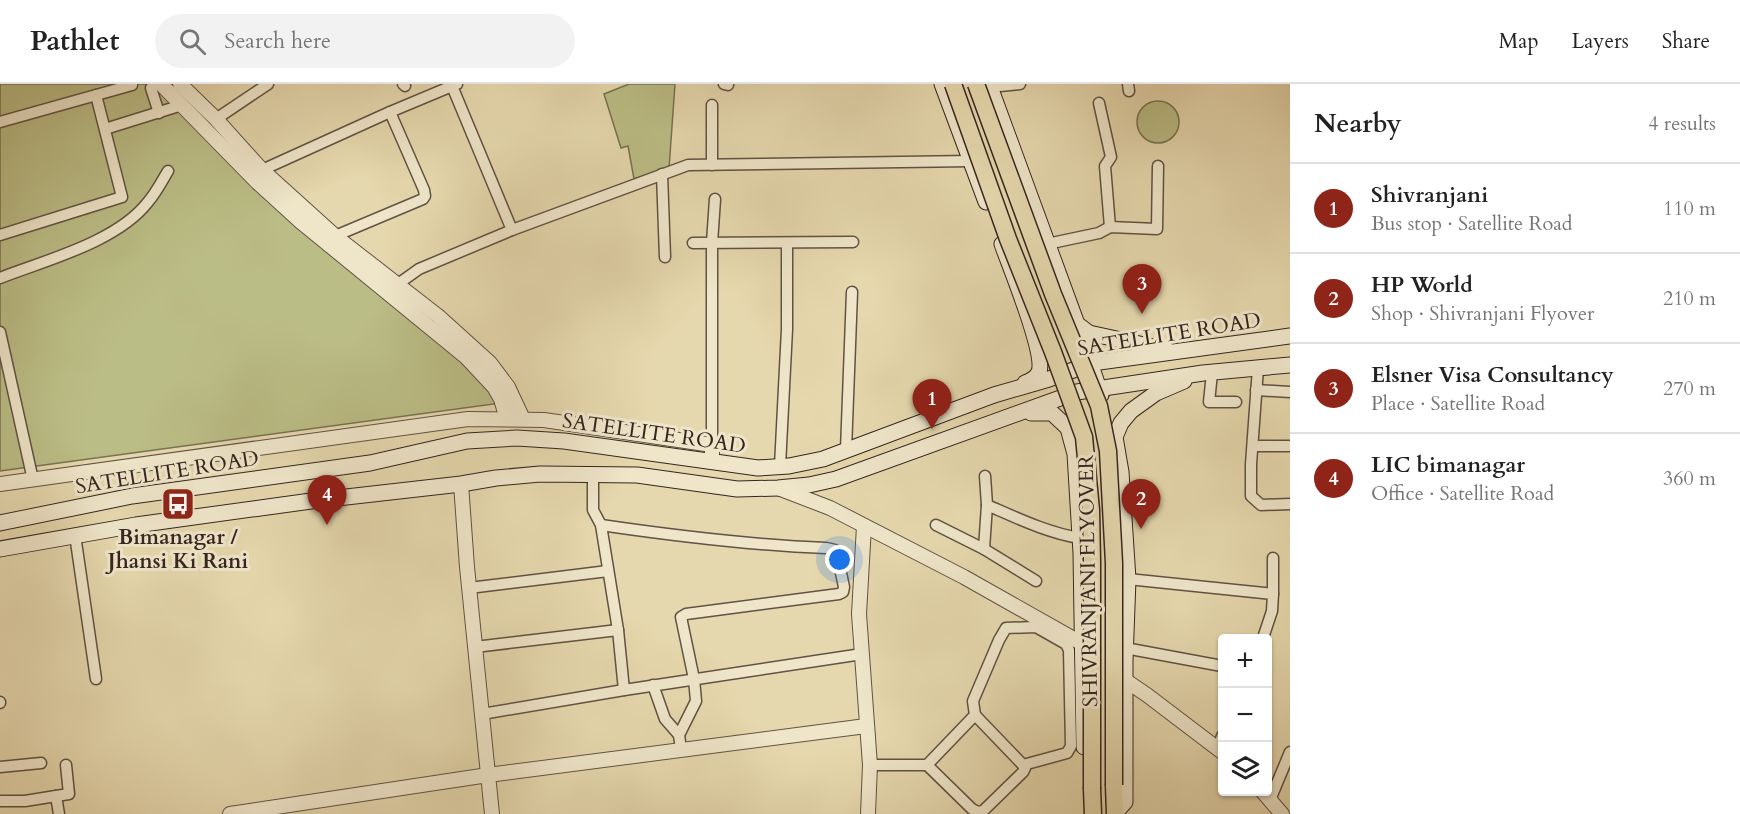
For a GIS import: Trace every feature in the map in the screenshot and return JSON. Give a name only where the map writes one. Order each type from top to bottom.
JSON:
[{"type":"main road","points":[[942,84],[1068,428],[1075,454],[1080,538],[1086,786],[1092,802]]},
{"type":"main road","name":"SHIVRANJANI FLYOVER","points":[[953,84],[1008,239],[1084,437],[1092,541],[1092,802]]},
{"type":"main road","points":[[985,85],[1092,363],[1116,437],[1121,472],[1128,579],[1125,648],[1125,802],[1115,814]]},
{"type":"main road","name":"SHIVRANJANI FLYOVER","points":[[985,85],[1053,294],[1099,406],[1108,451],[1113,523],[1115,814]]},
{"type":"main road","points":[[1077,324],[1089,333],[1180,352]]},
{"type":"main road","name":"SATELLITE ROAD","points":[[0,523],[132,496],[370,463],[466,442],[517,438],[564,441],[758,468],[780,466],[823,459],[994,395],[1049,379],[1092,363],[1290,336]]},
{"type":"main road","points":[[994,395],[1031,381],[1039,371],[1039,350]]},
{"type":"main road","name":"SATELLITE ROAD","points":[[0,549],[75,535],[311,501],[540,474],[637,475],[737,489],[809,485],[836,479],[1077,392],[1208,373],[1290,365]]},
{"type":"main road","points":[[1116,437],[1121,423],[1131,411],[1156,393],[1208,373]]},
{"type":"main road","points":[[1001,419],[1035,412],[1052,413],[1068,428]]},
{"type":"street","points":[[180,84],[216,119],[262,170],[393,287],[484,375],[501,399],[507,419]]},
{"type":"street","points":[[216,119],[268,84]]},
{"type":"street","points":[[985,85],[1020,84]]},
{"type":"street","points":[[0,122],[132,85]]},
{"type":"street","points":[[262,170],[455,85],[512,230]]},
{"type":"street","points":[[156,86],[182,105],[257,182],[330,246],[438,316],[490,363],[507,387],[522,418]]},
{"type":"street","points":[[156,86],[159,113]]},
{"type":"street","points":[[0,235],[122,196],[96,95]]},
{"type":"street","points":[[1099,103],[1111,158],[1105,166],[1110,227]]},
{"type":"street","points":[[105,129],[182,105]]},
{"type":"street","points":[[712,105],[712,165]]},
{"type":"street","points":[[335,236],[423,199],[425,196],[390,112]]},
{"type":"street","points":[[393,287],[419,269],[512,230],[688,165],[971,161]]},
{"type":"street","points":[[1047,244],[1099,233],[1110,227],[1162,231],[1158,166]]},
{"type":"street","points":[[0,278],[100,240],[134,216],[147,203],[168,171]]},
{"type":"street","points":[[662,174],[665,256]]},
{"type":"street","points":[[712,462],[712,243],[715,199]]},
{"type":"street","points":[[693,243],[853,242]]},
{"type":"street","points":[[780,466],[787,329],[787,243]]},
{"type":"street","points":[[846,450],[852,292]]},
{"type":"street","points":[[0,332],[33,480]]},
{"type":"street","points":[[1258,368],[1251,496],[1261,505],[1290,504]]},
{"type":"street","points":[[1208,373],[1209,402],[1236,402]]},
{"type":"street","points":[[1256,390],[1290,392]]},
{"type":"street","points":[[0,484],[463,420],[522,418],[712,445]]},
{"type":"street","points":[[463,420],[466,442]]},
{"type":"street","points":[[1253,446],[1290,446]]},
{"type":"street","points":[[592,474],[593,510],[601,525],[618,630],[624,690]]},
{"type":"street","points":[[984,549],[987,504],[985,476]]},
{"type":"street","points":[[830,508],[824,491],[827,485],[836,479]]},
{"type":"street","points":[[460,484],[492,814]]},
{"type":"street","points":[[778,488],[830,508],[964,578],[1081,643]]},
{"type":"street","points":[[987,504],[1064,536],[1080,538]]},
{"type":"street","points":[[601,525],[734,543],[835,550],[844,587],[843,592],[839,594],[686,614],[681,617],[694,679],[696,701],[680,742]]},
{"type":"street","points":[[936,525],[984,549],[1036,582]]},
{"type":"street","points":[[864,526],[859,614],[870,765],[868,814]]},
{"type":"street","points":[[75,535],[96,679]]},
{"type":"street","points":[[1265,634],[1272,611],[1273,558]]},
{"type":"street","points":[[469,588],[608,571]]},
{"type":"street","points":[[1128,579],[1273,594]]},
{"type":"street","points":[[870,765],[927,765],[972,809],[982,811],[1023,772],[1024,768],[975,715],[973,701],[1006,628],[1036,627],[1068,646],[1071,678],[1070,750],[1067,753],[1023,765]]},
{"type":"street","points":[[475,647],[618,630]]},
{"type":"street","points":[[1125,648],[1218,665]]},
{"type":"street","points":[[482,714],[653,685],[862,654]]},
{"type":"street","points":[[1125,680],[1218,744]]},
{"type":"street","points":[[653,685],[665,719],[680,742]]},
{"type":"street","points":[[927,765],[975,715]]},
{"type":"street","points":[[230,814],[488,775],[680,742],[867,726]]},
{"type":"street","points":[[1272,786],[1290,752]]},
{"type":"street","points":[[0,767],[41,763]]},
{"type":"street","points":[[0,801],[25,801],[69,794],[66,765]]},
{"type":"street","points":[[56,796],[59,814]]},
{"type":"street","points":[[1267,796],[1282,814]]},
{"type":"green space","points":[[0,84],[174,84],[394,290],[501,403],[0,471]]},
{"type":"green space","points":[[629,84],[675,84],[669,169],[634,179],[628,146],[621,148],[604,94]]},
{"type":"green space","points":[[1158,101],[1173,107],[1179,122],[1173,137],[1158,143],[1143,137],[1137,122],[1143,107]]},
{"type":"place","name":"Elsner Visa Consultancy","points":[[1142,314]]},
{"type":"place","name":"Shivranjani","points":[[932,429]]},
{"type":"place","name":"Bimanagar / Jhansi Ki Rani","points":[[178,504]]},
{"type":"place","name":"LIC bimanagar","points":[[327,525]]},
{"type":"place","name":"HP World","points":[[1141,529]]}]
